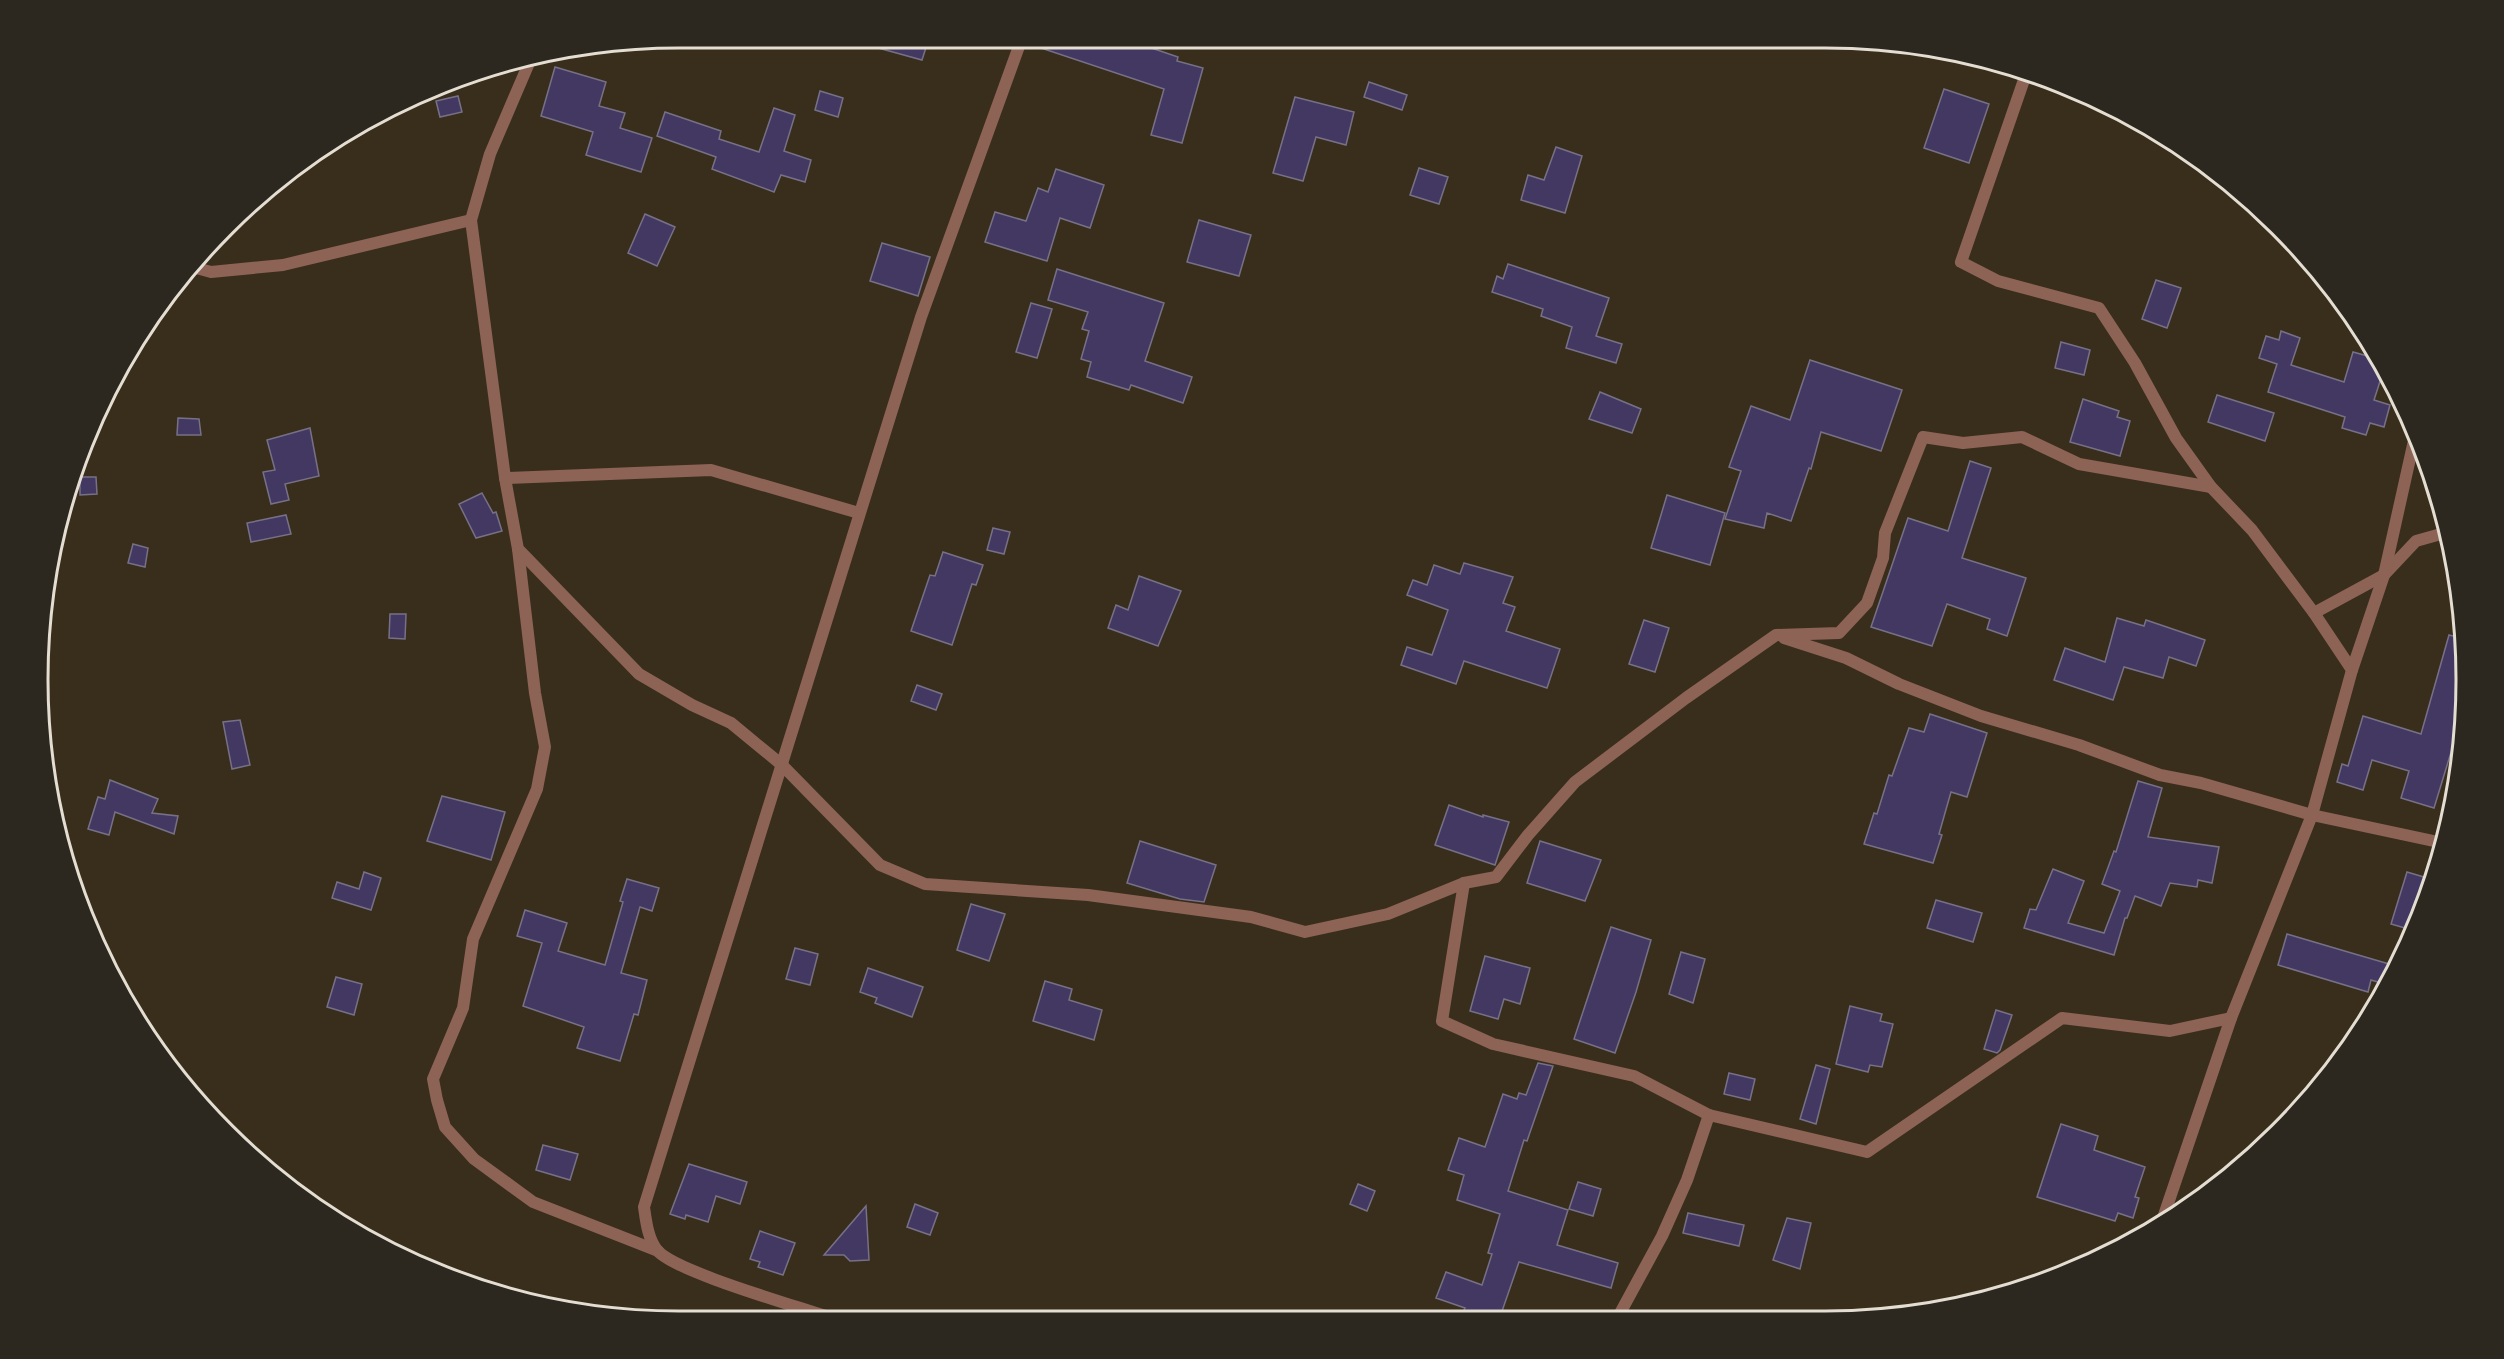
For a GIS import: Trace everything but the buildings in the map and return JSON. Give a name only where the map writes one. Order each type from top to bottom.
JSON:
[{"type":"street","points":[[658,1251],[648,1230],[644,1207],[921,317],[1018,48]]},
{"type":"street","points":[[527,67],[490,154],[471,220],[505,478],[518,549],[535,693],[545,747],[537,789],[473,939],[463,1008],[433,1079],[437,1100],[445,1127],[474,1159],[533,1202],[658,1251],[681,1267],[811,1311]]},
{"type":"street","points":[[2024,81],[1961,262],[1998,281],[2099,308],[2135,363],[2176,438],[2211,487],[2252,530],[2352,670]]},
{"type":"street","points":[[200,269],[211,272],[283,265],[471,220]]},
{"type":"street","points":[[518,549],[639,674],[692,705],[731,723],[782,765],[880,865],[925,884],[1088,895],[1251,917],[1305,932],[1388,914],[1464,884],[1496,877],[1575,782],[1686,698],[1776,635],[1839,633],[1867,603],[1883,558],[1885,533],[1923,437],[1963,443],[2022,437],[2079,464],[2211,487]]},
{"type":"street","points":[[2166,1211],[2232,1018],[2312,815],[2352,670],[2384,576],[2412,449]]},
{"type":"street","points":[[505,478],[711,470],[859,513]]},
{"type":"street","points":[[2314,614],[2384,576],[2416,541],[2439,535]]},
{"type":"street","points":[[1776,635],[1846,658],[1899,684],[1981,716],[2079,745],[2160,775],[2201,783],[2312,815],[2434,841]]},
{"type":"street","points":[[1464,884],[1442,1021],[1492,1044],[1634,1076],[1708,1115],[1867,1152],[2062,1018],[2170,1031],[2232,1018]]},
{"type":"street","points":[[1620,1311],[1666,1226],[1687,1180],[1708,1115]]}]
